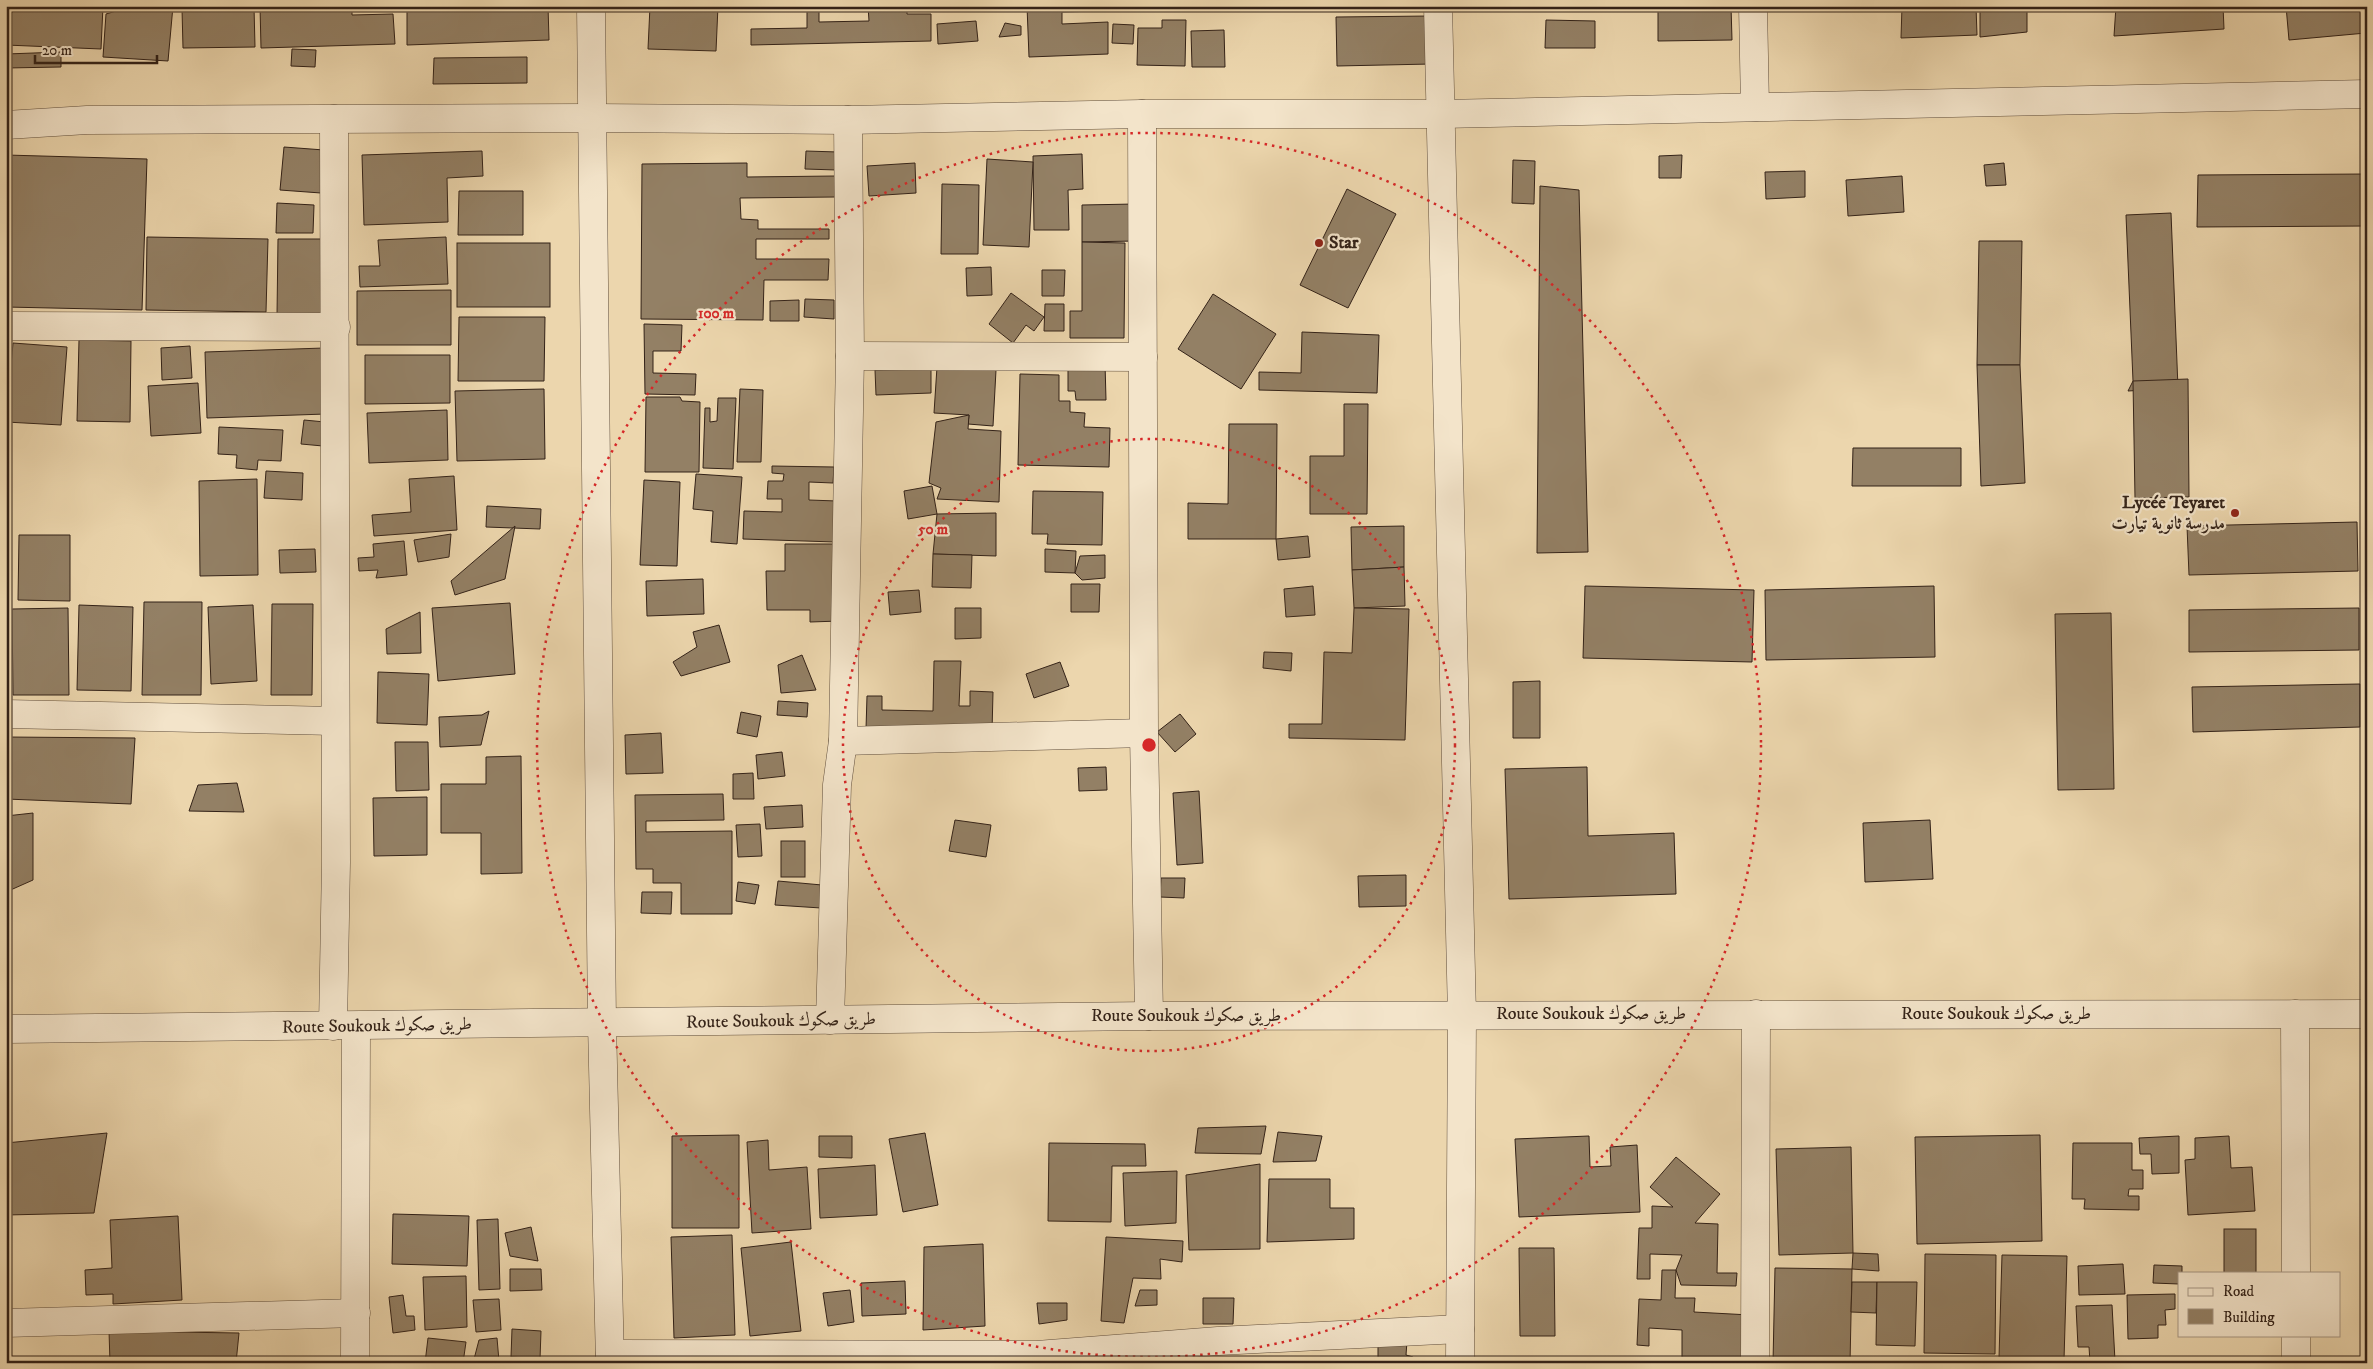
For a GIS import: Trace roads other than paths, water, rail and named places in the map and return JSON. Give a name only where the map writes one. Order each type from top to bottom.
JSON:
[{"type":"street","points":[[591,6],[602,1023],[610,1358],[1037,1359],[1218,1352],[1460,1329]]},
{"type":"street","points":[[1438,6],[1462,1014],[1460,1363]]},
{"type":"street","points":[[1753,6],[1754,107]]},
{"type":"street","points":[[6,125],[87,120],[592,118],[848,120],[1142,114],[1441,114],[2367,94]]},
{"type":"street","points":[[1142,114],[1144,733],[1149,1016]]},
{"type":"street","points":[[334,120],[336,327],[335,721],[344,1026],[356,1314],[356,1363]]},
{"type":"street","points":[[830,1020],[837,785],[843,740],[850,356],[848,120]]},
{"type":"street","points":[[6,326],[336,327]]},
{"type":"street","points":[[850,356],[1143,357]]},
{"type":"street","points":[[6,714],[335,721]]},
{"type":"street","points":[[843,740],[1144,733]]},
{"type":"street","name":"Route Soukouk طريق صكوك","points":[[6,1029],[1462,1014],[2367,1014]]},
{"type":"street","points":[[1755,1363],[1756,1014]]},
{"type":"street","points":[[2295,1014],[2296,1272]]},
{"type":"street","points":[[6,1323],[356,1314]]},
{"type":"street","points":[[2296,1336],[2296,1363]]},
{"type":"place","name":"Star","points":[[1319,243]]},
{"type":"place","name":"Lycée Teyaret مدرسة ثانوية تيارت","points":[[2235,513]]}]
